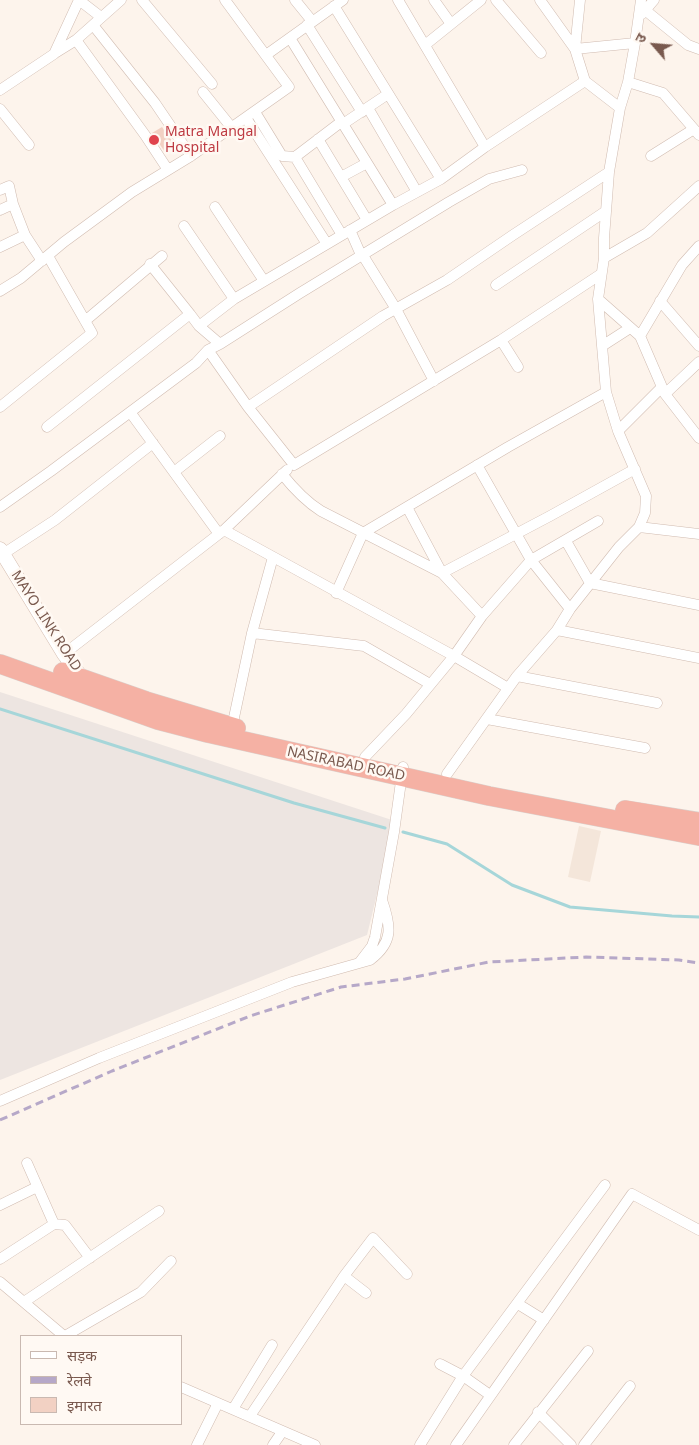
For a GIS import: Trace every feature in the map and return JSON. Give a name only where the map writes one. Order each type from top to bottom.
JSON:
[{"type":"highway","name":"NASIRABAD ROAD","points":[[0,651],[158,720],[183,727],[402,771],[447,774],[603,806],[699,822]]},
{"type":"highway","name":"NASIRABAD ROAD","points":[[0,664],[232,727],[365,758],[402,771],[489,796],[699,836]]},
{"type":"street","points":[[54,54],[79,0],[101,17]]},
{"type":"street","points":[[0,90],[76,40],[121,0]]},
{"type":"street","points":[[142,0],[212,84]]},
{"type":"street","points":[[0,291],[22,278],[45,258],[132,192],[191,156],[290,87],[225,0]]},
{"type":"street","points":[[295,0],[416,192]]},
{"type":"street","points":[[266,55],[343,0]]},
{"type":"street","points":[[398,0],[485,147]]},
{"type":"street","points":[[434,0],[451,24]]},
{"type":"street","points":[[425,45],[481,0]]},
{"type":"street","points":[[496,0],[541,53]]},
{"type":"street","points":[[540,0],[575,49],[585,81],[620,108]]},
{"type":"street","points":[[575,49],[580,0]]},
{"type":"street","points":[[447,774],[517,676],[557,630],[570,609],[619,547],[639,527],[645,513],[646,496],[618,431],[606,392],[598,299],[604,258],[609,172],[620,108],[628,82],[638,19],[643,5],[654,0]]},
{"type":"street","points":[[643,5],[688,45],[699,49]]},
{"type":"street","points":[[334,6],[441,179]]},
{"type":"street","points":[[93,25],[155,103],[191,156]]},
{"type":"street","points":[[290,38],[393,205]]},
{"type":"street","points":[[76,40],[168,170]]},
{"type":"street","points":[[575,49],[635,44]]},
{"type":"street","points":[[199,326],[234,299],[346,232],[441,179],[485,147],[585,81]]},
{"type":"street","points":[[628,82],[663,93],[696,132],[651,156]]},
{"type":"street","points":[[203,92],[232,128]]},
{"type":"street","points":[[255,112],[282,156],[295,156],[388,94]]},
{"type":"street","points":[[0,109],[29,145]]},
{"type":"street","points":[[246,118],[327,244]]},
{"type":"street","points":[[318,139],[367,220]]},
{"type":"street","points":[[295,156],[396,308],[434,381]]},
{"type":"street","points":[[341,177],[367,163]]},
{"type":"street","points":[[0,507],[196,363],[208,350],[448,202],[489,179],[522,170]]},
{"type":"street","points":[[248,407],[396,308],[447,280],[513,234],[609,172]]},
{"type":"street","points":[[0,190],[9,186],[13,204],[24,234],[45,258],[92,333],[0,407]]},
{"type":"street","points":[[604,258],[647,233],[699,186]]},
{"type":"street","points":[[0,210],[13,204]]},
{"type":"street","points":[[215,207],[264,281]]},
{"type":"street","points":[[496,285],[606,211]]},
{"type":"street","points":[[184,226],[234,299]]},
{"type":"street","points":[[0,247],[24,234]]},
{"type":"street","points":[[640,336],[682,265],[699,246]]},
{"type":"street","points":[[85,321],[150,264],[162,256]]},
{"type":"street","points":[[150,264],[199,326],[220,344]]},
{"type":"street","points":[[64,654],[222,532],[282,474],[294,465],[500,340],[601,274]]},
{"type":"street","points":[[598,299],[640,336],[663,391],[699,438]]},
{"type":"street","points":[[660,302],[699,346]]},
{"type":"street","points":[[47,427],[190,314]]},
{"type":"street","points":[[602,346],[630,328]]},
{"type":"street","points":[[500,340],[518,367]]},
{"type":"street","points":[[208,350],[248,407],[294,465]]},
{"type":"street","points":[[618,431],[699,362]]},
{"type":"street","points":[[336,593],[363,533],[477,465],[606,392]]},
{"type":"street","points":[[130,412],[174,472],[222,532],[454,656],[508,688]]},
{"type":"street","points":[[174,472],[220,436]]},
{"type":"street","points":[[2,551],[55,520],[153,443]]},
{"type":"street","points":[[477,465],[531,560],[570,609]]},
{"type":"street","points":[[442,573],[635,469]]},
{"type":"street","points":[[282,474],[307,502],[321,511],[442,573]]},
{"type":"street","points":[[407,507],[442,573],[482,616]]},
{"type":"street","points":[[365,758],[406,714],[454,656],[482,616],[531,560],[598,521]]},
{"type":"street","points":[[639,527],[699,534]]},
{"type":"street","points":[[566,540],[590,583],[699,605]]},
{"type":"street","name":"MAYO LINK ROAD","points":[[2,551],[64,654],[87,688]]},
{"type":"street","points":[[232,727],[252,633],[273,558]]},
{"type":"street","points":[[557,630],[699,658]]},
{"type":"street","points":[[252,633],[364,646],[430,684]]},
{"type":"street","points":[[517,676],[658,703]]},
{"type":"street","points":[[487,720],[645,748]]},
{"type":"street","points":[[0,1101],[99,1058],[292,982],[358,964],[370,960],[380,953],[385,946],[389,927],[388,917],[382,900],[402,771]]},
{"type":"street","points":[[27,1163],[54,1224]]},
{"type":"street","points":[[0,1205],[37,1186]]},
{"type":"street","points":[[420,1445],[463,1376],[605,1186]]},
{"type":"street","points":[[456,1445],[632,1194],[699,1230]]},
{"type":"street","points":[[24,1302],[159,1210]]},
{"type":"street","points":[[0,1259],[54,1224],[64,1225],[90,1258]]},
{"type":"street","points":[[250,1416],[344,1276],[373,1238],[406,1274]]},
{"type":"street","points":[[67,1335],[141,1292],[171,1261]]},
{"type":"street","points":[[344,1276],[366,1293]]},
{"type":"street","points":[[0,1282],[64,1335]]},
{"type":"street","points":[[518,1304],[544,1320]]},
{"type":"street","points":[[233,1408],[272,1345]]},
{"type":"street","points":[[514,1445],[538,1412],[588,1351]]},
{"type":"street","points":[[440,1364],[463,1376],[490,1395]]},
{"type":"street","points":[[584,1445],[630,1386]]},
{"type":"street","points":[[182,1387],[315,1445]]},
{"type":"street","points":[[197,1445],[218,1403]]},
{"type":"street","points":[[538,1412],[571,1445]]},
{"type":"street","points":[[273,1445],[282,1432]]},
{"type":"shaded area","points":[[0,692],[395,821],[367,935],[0,1080]]},
{"type":"shaded area","points":[[579,826],[601,831],[590,882],[568,877]]},
{"type":"building","points":[[162,127],[175,145],[165,152],[152,133]]},
{"type":"waterway","points":[[0,709],[294,803],[385,828]]},
{"type":"waterway","points":[[403,832],[447,844],[512,885],[570,907],[699,917]]},
{"type":"railway","points":[[0,1120],[112,1071],[250,1016],[341,987],[405,979],[489,962],[586,957],[679,960],[699,963]]},
{"type":"place","name":"Matra Mangal Hospital","points":[[154,140]]}]
